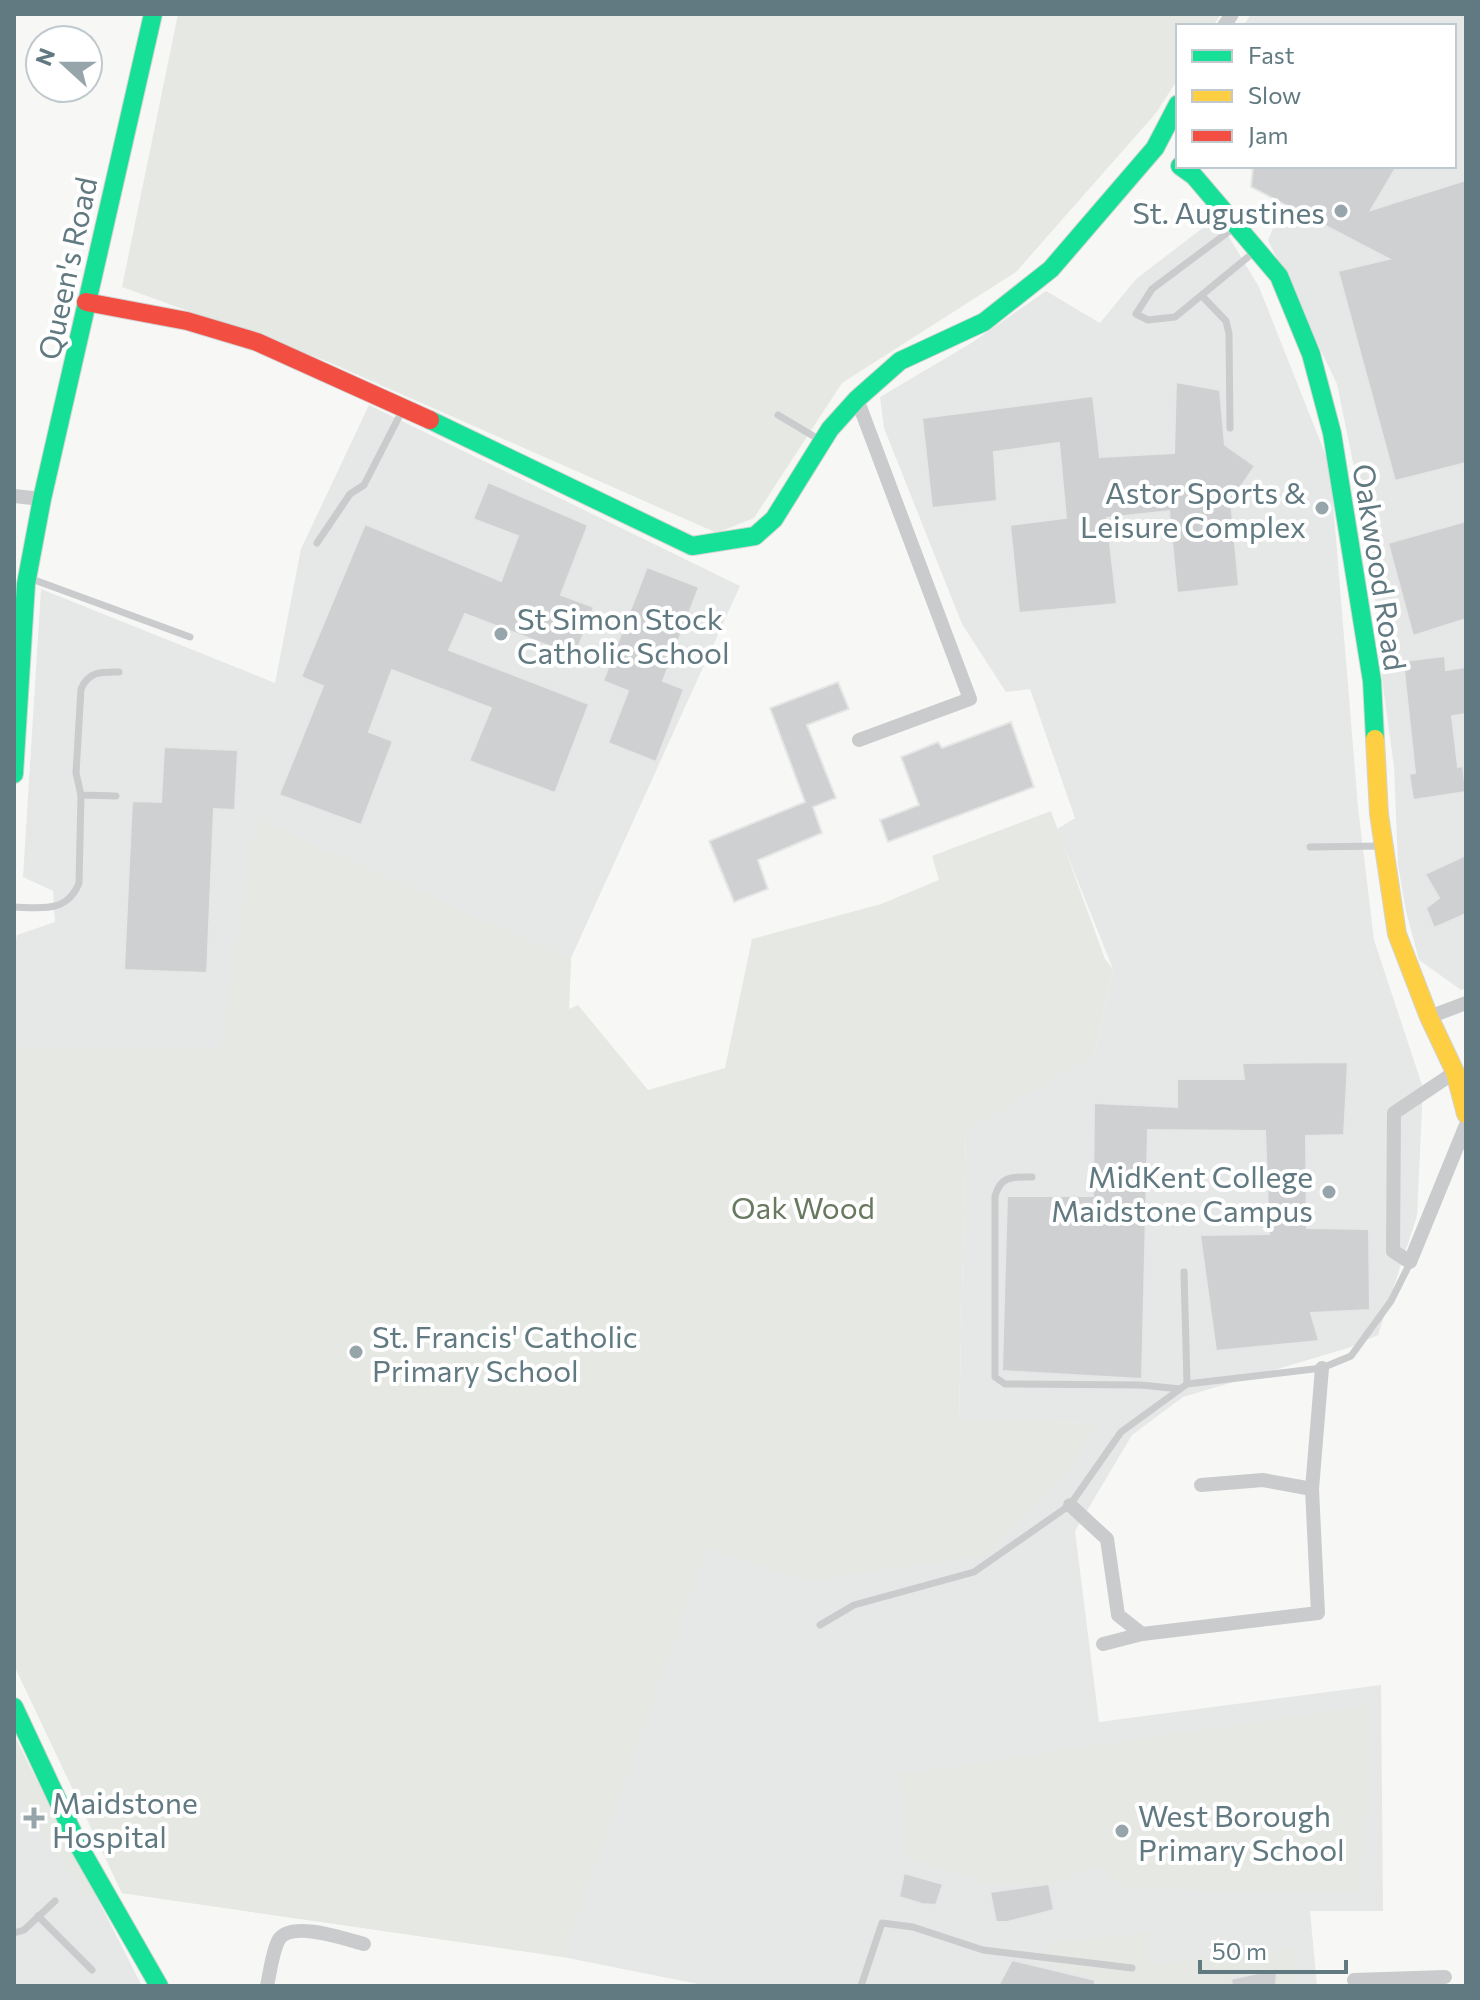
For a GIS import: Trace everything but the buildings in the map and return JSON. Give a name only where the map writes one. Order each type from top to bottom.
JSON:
[{"type":"street","name":"Queen's Road","points":[[14,774],[27,577],[86,302],[153,14]]},
{"type":"street","points":[[86,302],[187,321],[257,342],[404,407],[692,546],[755,536],[774,519],[822,441],[857,399],[900,361],[984,322],[1051,269],[1155,148],[1176,108]]},
{"type":"street","name":"Oakwood Road","points":[[1155,148],[1176,163]]},
{"type":"street","name":"Oakwood Road","points":[[1183,168],[1194,176],[1279,276],[1311,354],[1332,433],[1372,681],[1379,814],[1397,934],[1429,1017],[1455,1072],[1466,1114]]},
{"type":"street","points":[[857,399],[970,699],[859,740]]},
{"type":"street","points":[[14,496],[42,499]]},
{"type":"street","points":[[1429,1017],[1466,1003]]},
{"type":"street","points":[[1455,1072],[1394,1113],[1393,1251],[1410,1262],[1466,1125]]},
{"type":"street","points":[[1103,1644],[1142,1634],[1318,1613],[1312,1489],[1322,1368]]},
{"type":"street","points":[[1201,1485],[1263,1480],[1312,1489]]},
{"type":"street","points":[[1070,1505],[1107,1539],[1118,1615],[1142,1634]]},
{"type":"street","points":[[14,1707],[80,1848],[159,1986]]},
{"type":"street","points":[[267,1986],[278,1941],[291,1931],[310,1931],[364,1944]]},
{"type":"street","points":[[1354,1980],[1400,1983],[1445,1977]]},
{"type":"lane","points":[[1236,226],[1152,289],[1136,314],[1148,320],[1175,317],[1257,250]]},
{"type":"lane","points":[[1202,296],[1226,321],[1229,334],[1230,428]]},
{"type":"lane","points":[[317,543],[350,494],[364,485],[404,407]]},
{"type":"lane","points":[[778,415],[822,441]]},
{"type":"lane","points":[[27,577],[190,637]]},
{"type":"lane","points":[[14,907],[54,908],[66,903],[75,892],[79,883],[81,795],[76,773],[81,689],[85,678],[96,672],[119,672]]},
{"type":"lane","points":[[81,795],[116,796]]},
{"type":"lane","points":[[1310,847],[1384,846]]},
{"type":"lane","points":[[1032,1177],[1002,1180],[995,1196],[995,1377],[1005,1384],[1183,1386],[1322,1368],[1351,1356],[1391,1301],[1410,1262]]},
{"type":"lane","points":[[1183,1386],[1184,1272]]},
{"type":"lane","points":[[820,1625],[854,1605],[974,1572],[1070,1505],[1121,1432],[1183,1386]]},
{"type":"lane","points":[[14,1933],[24,1930],[55,1901]]},
{"type":"lane","points":[[38,1916],[92,1970]]},
{"type":"lane","points":[[861,1986],[882,1923],[913,1927],[983,1950],[1132,1968]]},
{"type":"shaded area","points":[[1251,14],[1466,14],[1466,988],[1461,990],[1419,960],[1406,911],[1398,865],[1394,767],[1380,663],[1372,556],[1337,384],[1268,240],[1284,203],[1269,179],[1247,168],[1456,168],[1456,24],[1244,24]]},
{"type":"shaded area","points":[[1217,217],[1259,287],[1330,466],[1358,807],[1374,940],[1423,1088],[1417,1216],[1378,1335],[1348,1348],[1183,1397],[1132,1435],[1075,1531],[1099,1722],[1381,1685],[1383,1911],[1310,1911],[1317,1986],[708,1986],[563,1957],[122,1893],[14,1665],[14,952],[17,935],[55,922],[53,891],[23,877],[41,589],[275,683],[301,549],[369,405],[740,586],[571,958],[568,1028],[716,1520],[1093,1423],[959,1421],[966,1130],[1095,1054],[1113,969],[1057,829],[1075,818],[1030,689],[1006,692],[962,624],[884,428],[880,397],[973,342],[1046,291],[1100,323],[1136,279]]},
{"type":"shaded area","name":"Maidstone Hospital","points":[[14,1740],[96,1896],[142,1986],[14,1986]]},
{"type":"green space","points":[[178,14],[1221,14],[1214,24],[1176,24],[1176,82],[1156,113],[1016,272],[842,383],[754,518],[717,533],[326,361],[122,287]]},
{"type":"green space","name":"St. Francis' Catholic Primary School","points":[[1051,811],[1105,959],[1113,969],[1095,1054],[966,1131],[959,1420],[1094,1423],[1071,1468],[985,1556],[803,1581],[707,1547],[563,1957],[122,1893],[14,1665],[14,1047],[220,1049],[256,819],[571,959],[569,1009],[578,1005],[648,1090],[725,1068],[752,939],[881,904],[939,880],[932,856]]},
{"type":"green space","points":[[1366,1706],[1362,1893],[1122,1888],[1098,1865],[1049,1884],[986,1883],[904,1856],[901,1774]]},
{"type":"green space","points":[[14,1735],[96,1896],[88,1900],[14,1790]]},
{"type":"green space","points":[[1149,1933],[1149,1965],[1294,1949],[1298,1986],[1121,1986],[1047,1964],[1048,1943]]},
{"type":"traffic: fast","points":[[14,774],[26,584],[42,499],[153,14]]},
{"type":"traffic: fast","points":[[430,420],[692,546],[755,536],[774,519],[830,429],[857,399],[900,361],[984,322],[1051,269],[1155,148],[1176,108]]},
{"type":"traffic: fast","points":[[1183,168],[1194,176],[1279,276],[1311,354],[1332,433],[1372,681],[1375,739]]},
{"type":"traffic: fast","points":[[14,1707],[80,1848],[159,1986]]},
{"type":"traffic: slow","points":[[1375,739],[1379,814],[1397,934],[1429,1017],[1455,1072],[1466,1114]]},
{"type":"traffic: jam","points":[[86,302],[187,321],[257,342],[430,420]]},
{"type":"place","name":"St. Augustines","points":[[1341,211]]},
{"type":"place","name":"Astor Sports & Leisure Complex","points":[[1322,508]]},
{"type":"place","name":"St Simon Stock Catholic School","points":[[501,634]]},
{"type":"place","name":"MidKent College Maidstone Campus","points":[[1329,1192]]},
{"type":"place","name":"St. Francis' Catholic Primary School","points":[[356,1352]]},
{"type":"place","name":"Maidstone Hospital","points":[[34,1818]]},
{"type":"place","name":"West Borough Primary School","points":[[1122,1831]]},
{"type":"park label","name":"Oak Wood","points":[[803,1206]]}]
